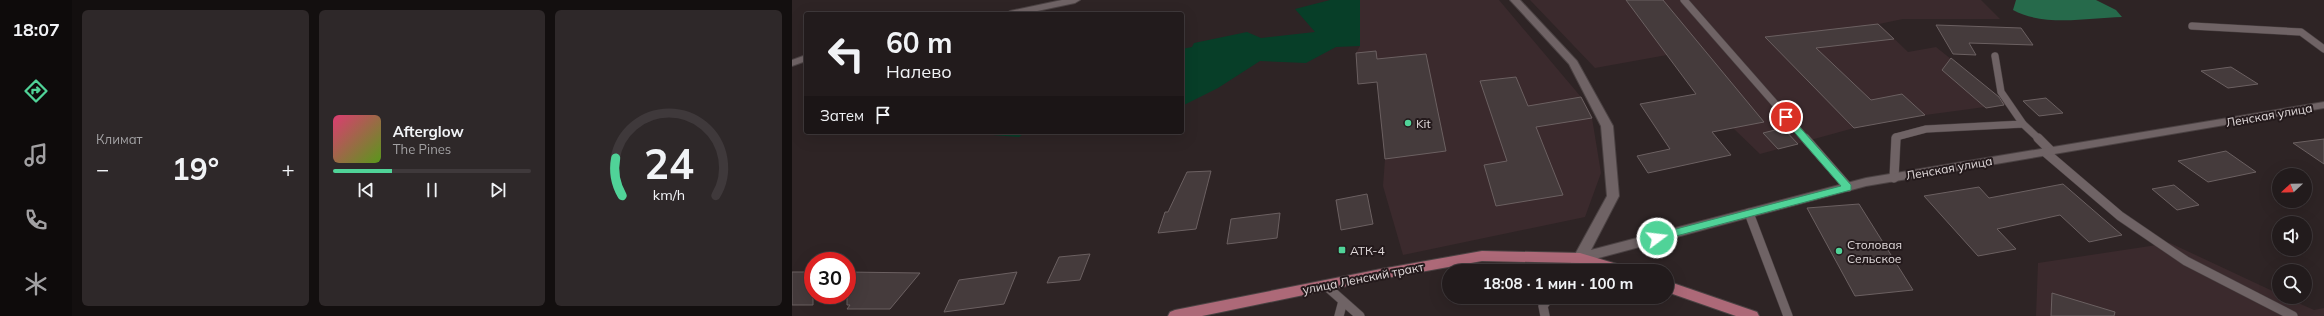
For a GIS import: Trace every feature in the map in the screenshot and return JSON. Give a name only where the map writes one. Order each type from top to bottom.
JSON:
[{"type":"main road","name":"улица Ленский тракт","points":[[1175,316],[1325,285],[1482,256],[1580,258],[1599,264]]},
{"type":"main road","points":[[1674,288],[1752,316]]},
{"type":"street","points":[[1019,12],[1075,0]]},
{"type":"street","points":[[1514,0],[1573,63],[1607,126],[1613,196],[1580,258]]},
{"type":"street","points":[[792,63],[804,59]]},
{"type":"street","name":"Ленская улица","points":[[1580,258],[1848,187],[2324,105]]},
{"type":"lane","points":[[1684,0],[1848,187]]},
{"type":"lane","points":[[2192,26],[2301,32],[2324,48]]},
{"type":"lane","points":[[1995,56],[2002,92],[2023,124],[2048,152],[2120,216],[2186,261],[2293,316]]},
{"type":"lane","points":[[1894,178],[1896,137],[1926,129],[2023,124]]},
{"type":"lane","points":[[1749,213],[1788,316]]},
{"type":"lane","points":[[1575,264],[1580,258]]},
{"type":"lane","points":[[1325,285],[1360,316]]},
{"type":"lane","points":[[1339,316],[1343,301]]},
{"type":"lane","points":[[1545,304],[1543,306],[1546,316]]},
{"type":"shaded area","points":[[1360,0],[1499,0],[1581,97],[1592,118],[1601,173],[1585,217],[1403,255],[1383,186],[1385,159],[1377,82],[1356,53],[1360,46]]},
{"type":"shaded area","points":[[1530,0],[1981,0],[2000,19],[1903,19],[1879,24],[1908,52],[1936,47],[2007,104],[1918,116],[1854,128],[1760,154],[1733,128],[1710,99],[1667,55],[1595,68]]},
{"type":"shaded area","points":[[2170,243],[2272,291],[2272,304],[2301,304],[2314,310],[2324,308],[2324,316],[2036,316],[2038,263]]},
{"type":"green space","points":[[1330,0],[1360,0],[1360,46],[1336,47],[1306,63],[1260,61],[1218,88],[1184,105],[1184,49],[1192,47],[1194,43],[1247,32],[1261,38],[1315,32],[1295,9]]},
{"type":"green space","points":[[2016,0],[2096,0],[2116,10],[2122,17],[2066,20],[2038,18],[2013,10]]},
{"type":"green space","points":[[981,134],[1023,134],[1019,137]]},
{"type":"building","points":[[1626,0],[1663,0],[1764,122],[1712,132],[1731,155],[1648,173],[1637,156],[1670,149],[1640,104],[1696,94]]},
{"type":"building","points":[[1878,24],[1894,39],[1816,48],[1871,100],[1902,94],[1925,115],[1854,128],[1765,37]]},
{"type":"building","points":[[1936,25],[2021,28],[2033,45],[1969,43],[1976,55],[1953,54]]},
{"type":"building","points":[[1376,51],[1377,59],[1426,54],[1446,151],[1385,159],[1377,82],[1358,84],[1356,53]]},
{"type":"building","points":[[1951,58],[1999,97],[2004,105],[1986,108],[1942,70]]},
{"type":"building","points":[[2231,67],[2258,84],[2228,88],[2201,71]]},
{"type":"building","points":[[1516,77],[1528,106],[1581,97],[1592,118],[1536,127],[1563,195],[1496,206],[1484,165],[1507,161],[1480,81]]},
{"type":"building","points":[[2046,98],[2063,113],[2039,116],[2023,101]]},
{"type":"building","points":[[1783,128],[1798,144],[1778,149],[1763,133]]},
{"type":"building","points":[[2324,139],[2324,164],[2293,143]]},
{"type":"building","points":[[2226,151],[2256,172],[2208,182],[2178,161]]},
{"type":"building","points":[[1211,171],[1196,229],[1158,233],[1165,212],[1168,212],[1187,172]]},
{"type":"building","points":[[2063,184],[2122,235],[2089,242],[2060,215],[1997,229],[2016,249],[1978,256],[1924,196],[1979,187],[1989,198]]},
{"type":"building","points":[[2174,185],[2199,205],[2177,210],[2152,189]]},
{"type":"building","points":[[1367,194],[1373,224],[1341,230],[1336,200]]},
{"type":"building","points":[[1859,204],[1913,290],[1855,296],[1807,208]]},
{"type":"building","points":[[1280,213],[1277,238],[1227,244],[1231,219]]},
{"type":"building","points":[[1090,254],[1080,280],[1047,283],[1059,257]]},
{"type":"building","points":[[792,272],[804,272],[804,304],[813,305],[792,305]]},
{"type":"building","points":[[856,272],[920,273],[890,309],[847,309],[850,305],[847,305],[856,304]]},
{"type":"building","points":[[1017,272],[1004,304],[944,312],[959,280]]},
{"type":"building","points":[[2052,293],[2115,312],[2114,316],[2051,316]]},
{"type":"place","name":"Kit","points":[[1408,123]]},
{"type":"place","name":"АТК-4","points":[[1342,250]]},
{"type":"place","name":"Столовая Сельское","points":[[1839,251]]},
{"type":"route","points":[[1657,238],[1848,187],[1786,117]]}]
